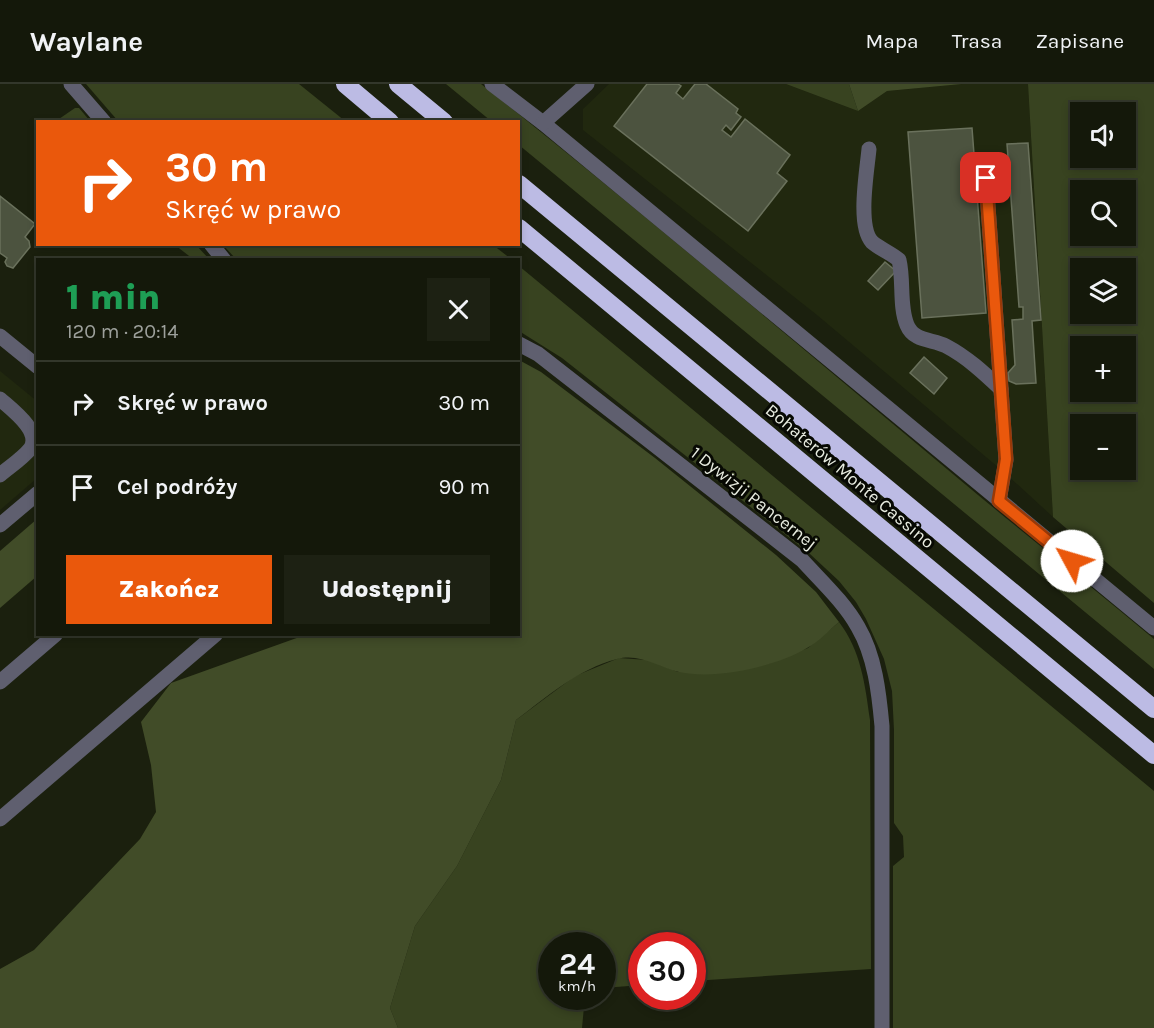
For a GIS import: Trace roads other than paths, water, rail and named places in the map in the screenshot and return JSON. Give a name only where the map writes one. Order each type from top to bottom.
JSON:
[{"type":"highway","points":[[345,84],[388,120]]},
{"type":"highway","points":[[398,84],[442,120]]},
{"type":"highway","name":"Bohaterów Monte Cassino","points":[[520,185],[1154,709]]},
{"type":"highway","name":"Bohaterów Monte Cassino","points":[[520,229],[1154,755]]},
{"type":"street","points":[[71,84],[102,120]]},
{"type":"street","points":[[492,84],[543,123],[1154,628]]},
{"type":"street","points":[[543,123],[587,84]]},
{"type":"street","points":[[869,149],[864,223],[872,242],[891,252],[899,261],[907,327],[913,334],[925,340],[944,344],[978,367],[1001,389]]},
{"type":"street","points":[[986,178],[1006,459],[999,501]]},
{"type":"street","points":[[213,246],[222,258]]},
{"type":"street","points":[[0,336],[36,365]]},
{"type":"street","name":"1 Dywizji Pancernej","points":[[520,345],[538,354],[802,560],[835,596],[858,628],[870,657],[879,691],[882,726],[882,1028]]},
{"type":"street","points":[[0,399],[29,427],[33,441],[31,448],[0,475]]},
{"type":"street","points":[[0,525],[36,495]]},
{"type":"street","points":[[0,682],[54,636]]},
{"type":"street","points":[[0,819],[214,636]]}]
